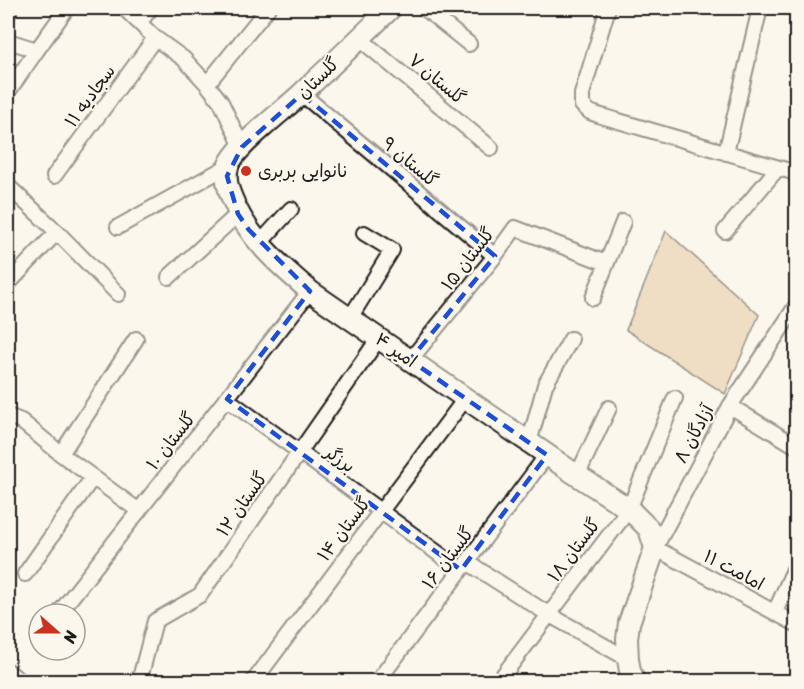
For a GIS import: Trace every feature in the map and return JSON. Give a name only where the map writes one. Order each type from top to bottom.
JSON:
[{"type":"street","points":[[8,14],[10,8]]},
{"type":"street","points":[[8,92],[68,8]]},
{"type":"street","points":[[118,227],[228,166],[242,147],[221,102],[207,84],[184,59],[156,38],[124,8]]},
{"type":"street","points":[[140,22],[152,8]]},
{"type":"street","points":[[207,84],[268,8]]},
{"type":"street","name":"گلستان","points":[[242,147],[302,94],[389,8]]},
{"type":"street","points":[[424,8],[469,44]]},
{"type":"street","points":[[608,8],[582,94],[582,105],[598,116],[796,173]]},
{"type":"street","points":[[726,153],[760,8]]},
{"type":"street","name":"سجادیه ۱۱","points":[[54,176],[156,38]]},
{"type":"street","name":"گلستان ۷","points":[[359,38],[491,148]]},
{"type":"street","points":[[8,41],[36,50]]},
{"type":"street","name":"گلستان ۹","points":[[302,94],[495,256]]},
{"type":"street","name":"امیر ۴","points":[[228,166],[228,189],[238,214],[259,244],[289,273],[310,291],[465,399],[629,509],[649,529],[655,548]]},
{"type":"street","points":[[725,231],[778,168]]},
{"type":"street","points":[[8,186],[118,294]]},
{"type":"street","points":[[259,244],[291,209]]},
{"type":"street","points":[[169,277],[238,214]]},
{"type":"street","points":[[593,298],[623,222]]},
{"type":"street","name":"گلستان ۱۵","points":[[410,360],[515,228],[606,263]]},
{"type":"street","points":[[9,280],[57,232]]},
{"type":"street","points":[[350,318],[392,249],[364,233]]},
{"type":"street","name":"گلستان ۱۰","points":[[68,602],[310,291]]},
{"type":"street","points":[[730,406],[796,306]]},
{"type":"street","name":"گلستان ۱۲","points":[[138,681],[155,621],[200,595],[379,338]]},
{"type":"street","points":[[61,454],[136,339]]},
{"type":"street","points":[[529,443],[545,385],[571,339]]},
{"type":"street","name":"گلستان ۱۸","points":[[498,681],[629,509],[675,398]]},
{"type":"street","name":"برزگر","points":[[227,399],[380,511],[464,566],[628,659]]},
{"type":"street","name":"گلستان ۱۴","points":[[253,681],[465,399]]},
{"type":"street","name":"آزادگان ۸","points":[[655,548],[730,406],[796,446]]},
{"type":"street","points":[[577,476],[609,408]]},
{"type":"street","points":[[8,418],[21,421],[61,454],[139,511]]},
{"type":"street","name":"گلستان ۱۶","points":[[377,681],[547,455]]},
{"type":"street","points":[[25,574],[93,477]]},
{"type":"street","points":[[635,681],[628,659],[629,623],[655,548]]},
{"type":"street","name":"امامت ۱۱","points":[[655,548],[796,624]]},
{"type":"street","points":[[775,612],[796,565]]},
{"type":"street","points":[[8,671],[21,681]]},
{"type":"highlighted area","points":[[302,94],[495,256],[410,360],[547,455],[461,570],[227,399],[310,291],[249,230],[238,214],[227,176],[242,147]]},
{"type":"building","points":[[666,231],[759,315],[725,394],[626,330]]},
{"type":"place","name":"نانوایی بربری","points":[[246,171]]}]
